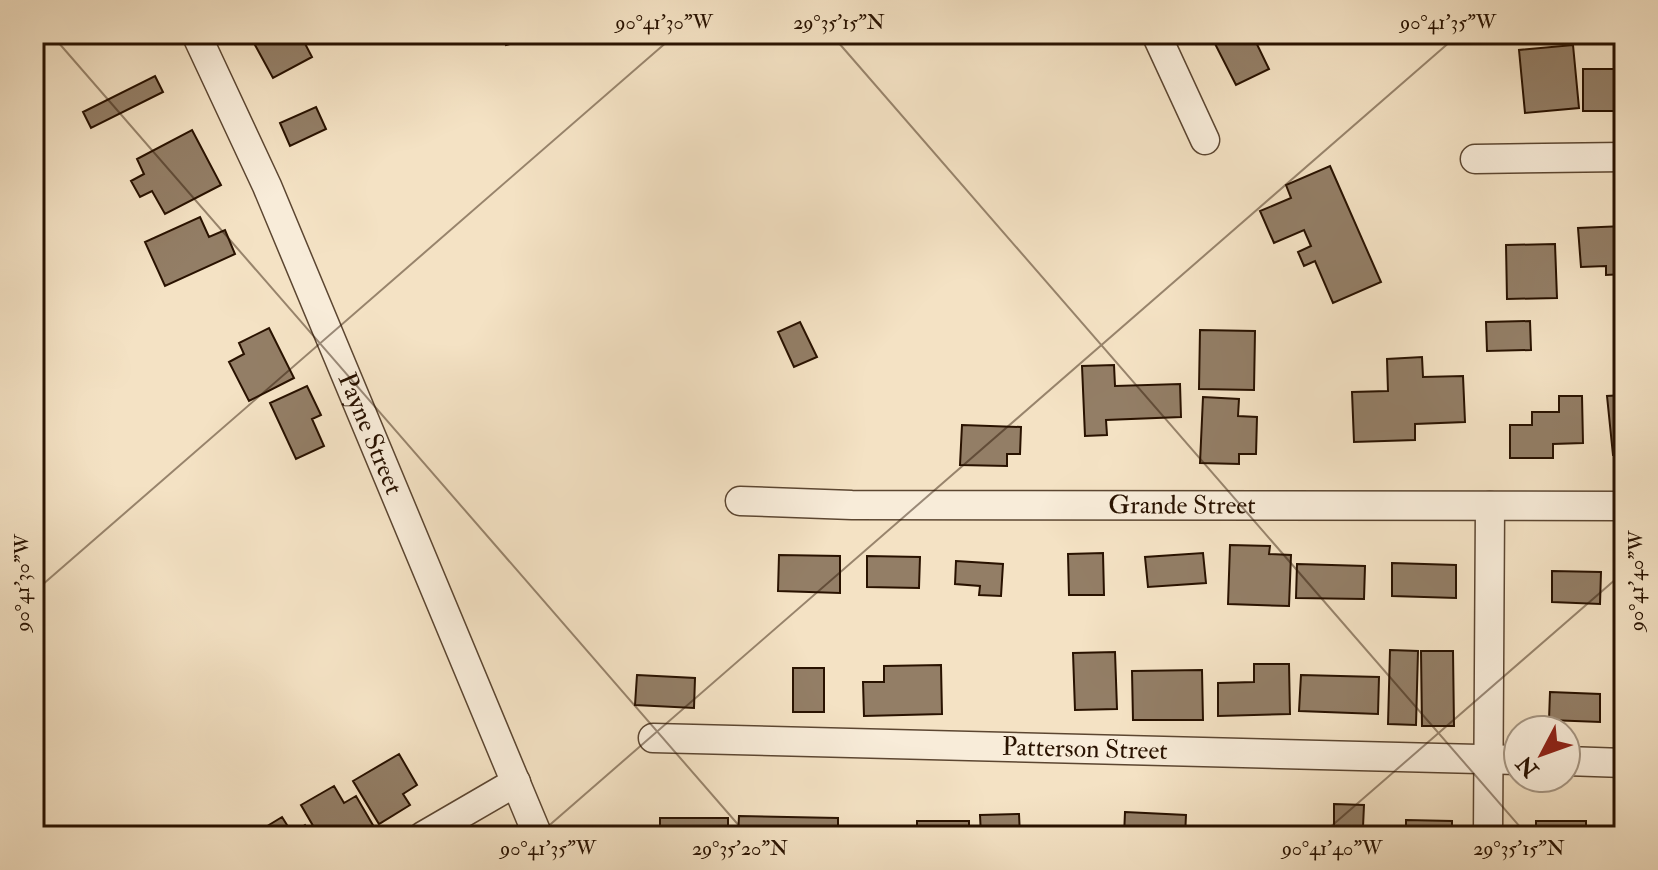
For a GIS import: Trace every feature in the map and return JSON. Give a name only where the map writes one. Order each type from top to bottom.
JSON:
[{"type":"street","name":"Payne Street","points":[[196,34],[267,186],[538,836]]},
{"type":"street","points":[[1156,34],[1205,140]]},
{"type":"street","points":[[1475,159],[1624,157]]},
{"type":"street","name":"Grande Street","points":[[740,501],[852,505],[1624,506]]},
{"type":"street","points":[[1488,836],[1490,506]]},
{"type":"street","name":"Patterson Street","points":[[653,738],[1502,759]]},
{"type":"street","points":[[1582,762],[1624,763]]},
{"type":"street","points":[[423,836],[516,782]]},
{"type":"building","points":[[249,34],[300,34],[312,57],[273,78]]},
{"type":"building","points":[[548,34],[506,45],[503,36]]},
{"type":"building","points":[[1210,34],[1252,34],[1269,69],[1236,85]]},
{"type":"building","points":[[1573,45],[1579,108],[1525,113],[1519,50]]},
{"type":"building","points":[[1583,69],[1624,69],[1624,111],[1583,111]]},
{"type":"building","points":[[155,76],[163,92],[91,128],[83,112]]},
{"type":"building","points":[[316,107],[326,129],[290,146],[280,123]]},
{"type":"building","points":[[192,130],[221,185],[165,214],[152,191],[140,197],[131,181],[144,174],[137,159]]},
{"type":"building","points":[[1330,166],[1381,282],[1333,303],[1315,261],[1304,266],[1298,252],[1311,246],[1304,230],[1274,243],[1260,211],[1291,198],[1286,185]]},
{"type":"building","points":[[200,217],[209,237],[225,230],[235,254],[165,286],[145,242]]},
{"type":"building","points":[[1624,226],[1624,274],[1606,275],[1606,266],[1581,267],[1578,228]]},
{"type":"building","points":[[1555,244],[1557,298],[1507,299],[1506,245]]},
{"type":"building","points":[[1530,321],[1531,350],[1487,351],[1486,322]]},
{"type":"building","points":[[800,322],[817,357],[794,367],[778,332]]},
{"type":"building","points":[[269,328],[294,378],[249,401],[229,362],[244,354],[239,343]]},
{"type":"building","points":[[1200,330],[1255,331],[1254,390],[1199,389]]},
{"type":"building","points":[[1422,357],[1423,377],[1463,376],[1465,422],[1415,424],[1415,440],[1354,442],[1352,392],[1388,391],[1387,359]]},
{"type":"building","points":[[1114,365],[1115,386],[1180,384],[1181,417],[1106,420],[1107,435],[1085,436],[1082,366]]},
{"type":"building","points":[[307,386],[321,415],[312,419],[324,446],[296,459],[270,403]]},
{"type":"building","points":[[1624,395],[1624,454],[1613,455],[1607,396]]},
{"type":"building","points":[[1559,396],[1582,396],[1583,443],[1553,444],[1553,458],[1510,458],[1510,425],[1532,425],[1532,412],[1559,412]]},
{"type":"building","points":[[1203,397],[1239,399],[1238,416],[1257,417],[1256,454],[1239,454],[1239,464],[1200,463]]},
{"type":"building","points":[[962,425],[1021,427],[1020,454],[1007,454],[1007,466],[960,465]]},
{"type":"building","points":[[1230,545],[1270,546],[1269,554],[1291,555],[1289,606],[1228,604]]},
{"type":"building","points":[[1103,553],[1104,595],[1069,595],[1068,554]]},
{"type":"building","points":[[1203,553],[1206,583],[1148,587],[1145,557]]},
{"type":"building","points":[[779,555],[840,556],[840,593],[778,591]]},
{"type":"building","points":[[867,556],[920,557],[919,588],[867,587]]},
{"type":"building","points":[[956,561],[1003,564],[1001,596],[979,595],[980,586],[955,584]]},
{"type":"building","points":[[1392,563],[1456,565],[1456,598],[1392,596]]},
{"type":"building","points":[[1297,564],[1365,566],[1364,599],[1296,598]]},
{"type":"building","points":[[1552,571],[1601,572],[1600,604],[1552,602]]},
{"type":"building","points":[[1390,650],[1418,651],[1416,725],[1388,724]]},
{"type":"building","points":[[1421,651],[1453,651],[1454,726],[1422,726]]},
{"type":"building","points":[[1115,652],[1117,709],[1075,710],[1073,653]]},
{"type":"building","points":[[1254,664],[1289,664],[1290,714],[1218,716],[1218,683],[1254,682]]},
{"type":"building","points":[[941,665],[942,714],[864,716],[863,682],[884,682],[884,666]]},
{"type":"building","points":[[793,668],[824,668],[824,712],[793,712]]},
{"type":"building","points":[[1202,670],[1203,720],[1133,720],[1132,671]]},
{"type":"building","points":[[637,675],[695,678],[694,708],[635,705]]},
{"type":"building","points":[[1301,675],[1379,677],[1378,714],[1299,711]]},
{"type":"building","points":[[1550,692],[1600,694],[1600,722],[1582,721],[1582,714],[1549,714]]},
{"type":"building","points":[[399,754],[417,785],[403,794],[410,805],[379,824],[353,781]]},
{"type":"building","points":[[334,786],[344,803],[356,796],[374,827],[359,836],[319,836],[301,805]]},
{"type":"building","points":[[1334,804],[1364,805],[1363,827],[1395,828],[1395,836],[1334,836]]},
{"type":"building","points":[[1125,812],[1186,815],[1185,836],[1124,836]]},
{"type":"building","points":[[1019,814],[1020,836],[981,836],[980,815]]},
{"type":"building","points":[[739,816],[838,818],[838,836],[738,836]]},
{"type":"building","points":[[282,817],[292,833],[305,825],[312,836],[251,836]]},
{"type":"building","points":[[660,818],[728,818],[728,836],[660,836]]},
{"type":"building","points":[[1406,820],[1452,821],[1452,836],[1406,836]]},
{"type":"building","points":[[917,821],[969,821],[969,836],[917,836]]},
{"type":"building","points":[[1536,821],[1586,821],[1586,836],[1536,836]]},
{"type":"building","points":[[1208,826],[1243,827],[1242,836],[1208,836]]},
{"type":"building","points":[[1324,828],[1324,836],[1263,836],[1263,829]]},
{"type":"building","points":[[1624,830],[1624,836],[1610,836],[1610,831]]}]
